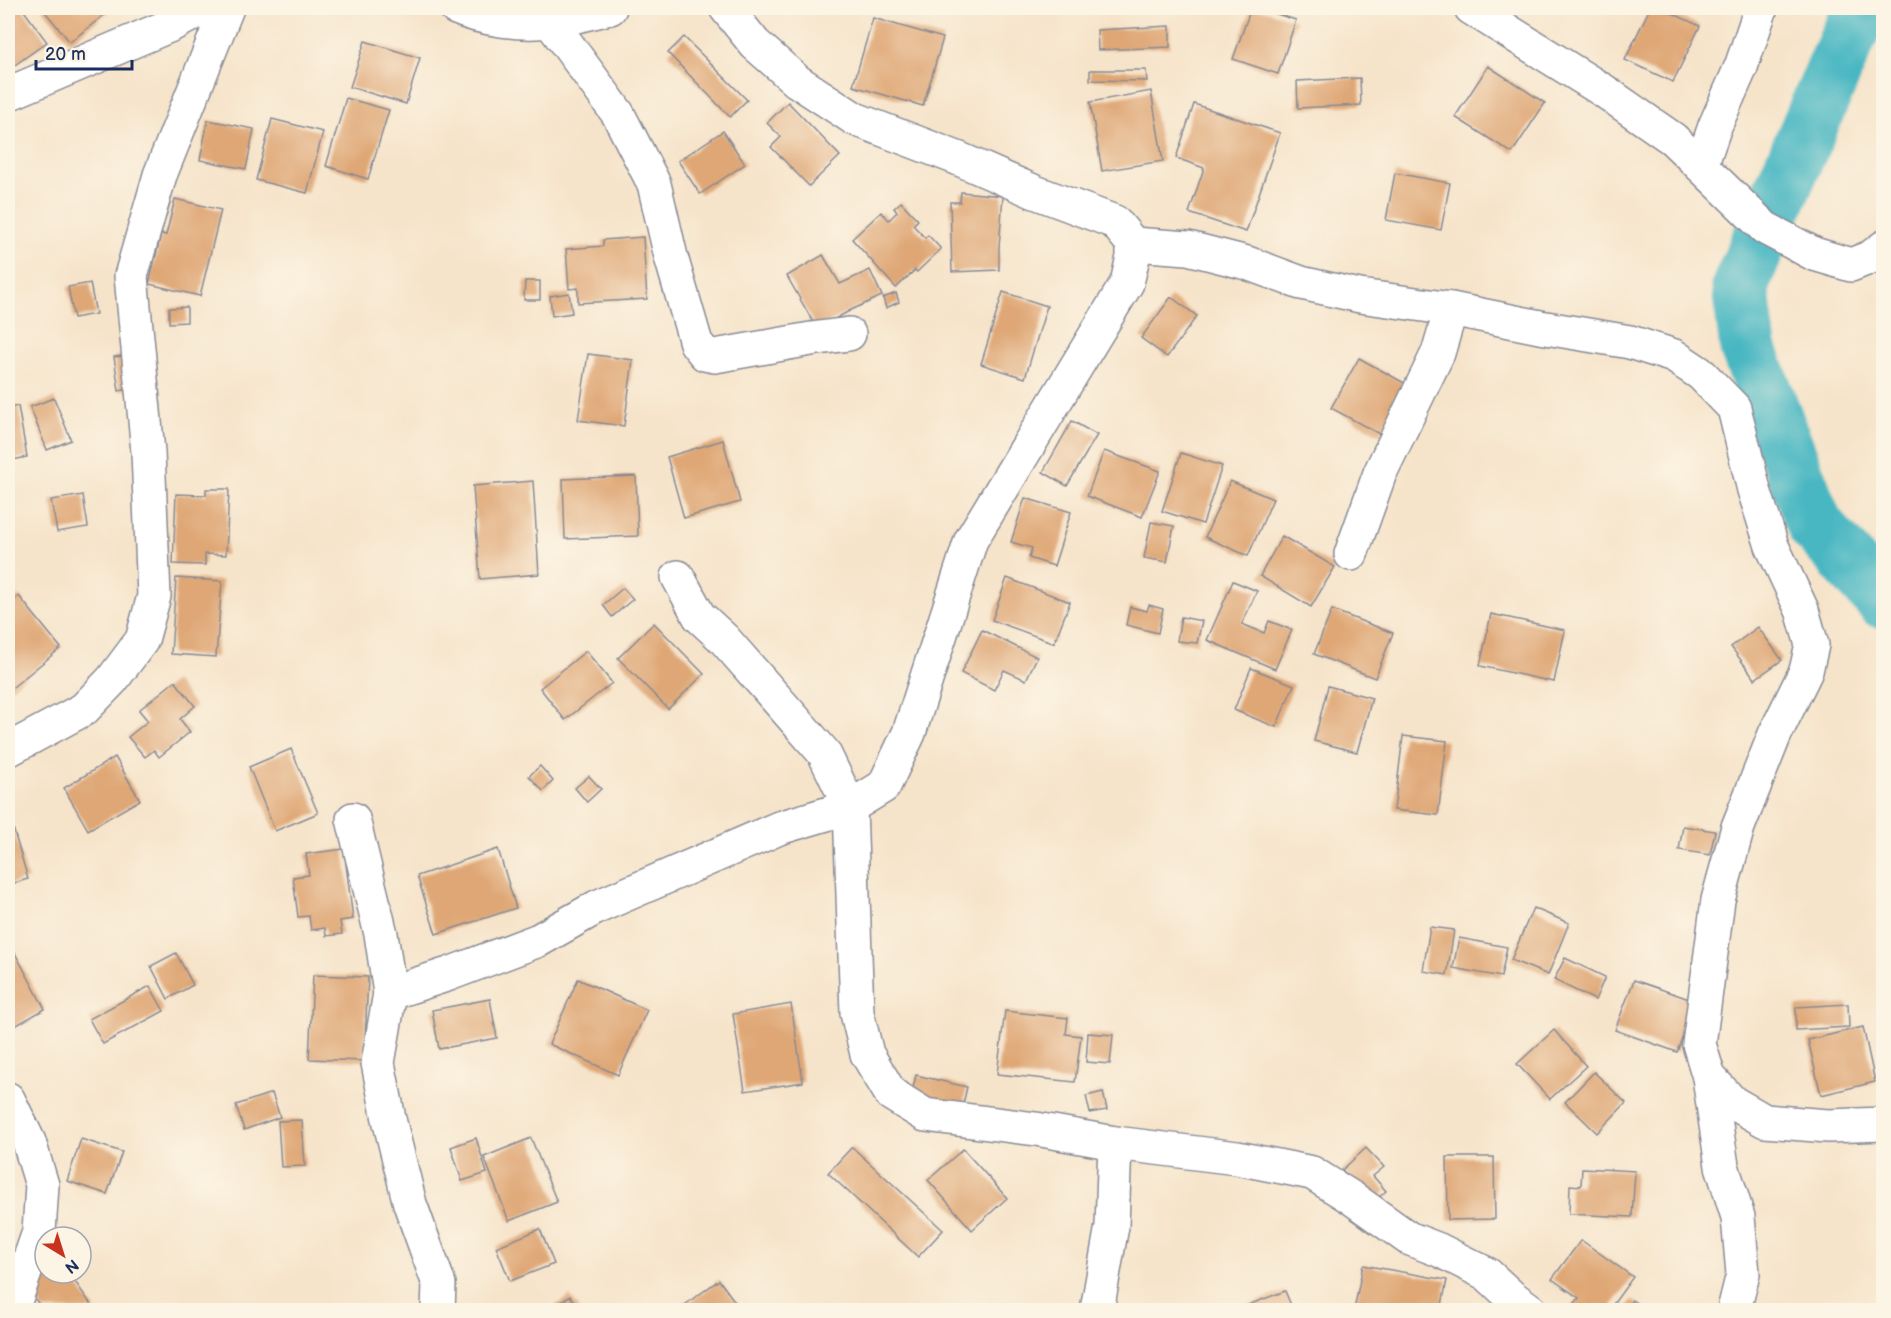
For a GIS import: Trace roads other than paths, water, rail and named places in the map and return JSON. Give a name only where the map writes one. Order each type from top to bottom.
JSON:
[{"type":"street","points":[[8,94],[171,25],[204,8]]},
{"type":"street","points":[[8,750],[84,709],[112,680],[142,640],[154,596],[148,452],[131,276],[160,175],[227,8]]},
{"type":"street","points":[[456,8],[513,22],[550,21],[610,8]]},
{"type":"street","points":[[390,993],[449,974],[539,940],[597,907],[779,828],[850,807],[884,786],[909,733],[971,540],[1127,283],[1133,257],[1133,244],[1115,222],[1035,192],[946,153],[855,119],[797,81],[755,44],[726,8]]},
{"type":"street","points":[[1471,8],[1605,91],[1673,139],[1765,228],[1814,254],[1851,265],[1871,257],[1884,247]]},
{"type":"street","points":[[1701,166],[1715,126],[1741,67],[1761,8]]},
{"type":"street","points":[[550,21],[618,114],[654,184],[671,257],[696,343],[705,354],[715,357],[849,334]]},
{"type":"street","points":[[1133,244],[1188,248],[1247,264],[1301,283],[1360,296],[1451,309],[1630,342],[1674,356],[1701,374],[1734,408],[1754,490],[1772,546],[1802,610],[1812,645],[1806,671],[1775,734],[1738,827],[1718,900],[1699,1044],[1708,1077],[1722,1167],[1738,1217],[1743,1274],[1734,1311]]},
{"type":"street","points":[[1350,554],[1380,473],[1438,353],[1451,309]]},
{"type":"street","points":[[678,577],[699,616],[724,639],[824,753],[850,807],[857,1013],[867,1054],[891,1094],[925,1115],[1237,1158],[1312,1173],[1352,1198],[1408,1239],[1440,1250],[1487,1274],[1530,1311]]},
{"type":"street","points":[[353,819],[381,934],[390,993],[378,1063],[410,1204],[439,1284],[438,1311]]},
{"type":"street","points":[[1708,1077],[1732,1102],[1765,1120],[1828,1126],[1884,1124]]},
{"type":"street","points":[[8,1099],[29,1142],[42,1185],[39,1232],[12,1311]]},
{"type":"street","points":[[1097,1311],[1112,1227],[1115,1143]]},
{"type":"waterway","points":[[1861,8],[1740,286],[1748,348],[1815,525],[1884,601]]}]
